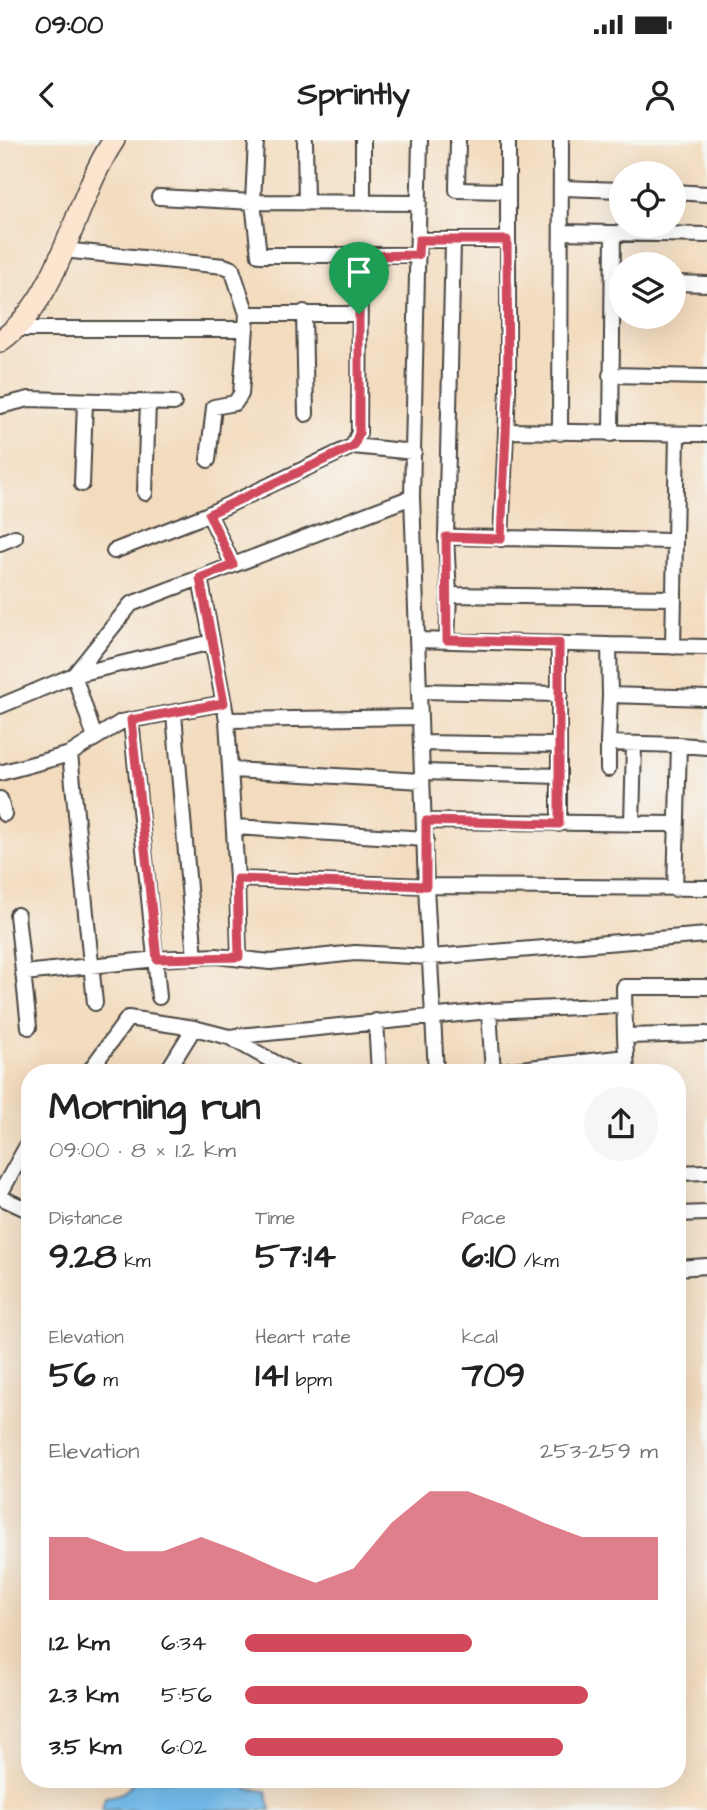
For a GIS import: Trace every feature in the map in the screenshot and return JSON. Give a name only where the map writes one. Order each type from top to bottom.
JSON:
[{"type":"main road","points":[[0,341],[18,329],[38,300],[114,140]]},
{"type":"street","points":[[256,140],[253,202],[259,256],[418,255]]},
{"type":"street","points":[[305,140],[306,203]]},
{"type":"street","points":[[363,140],[363,203]]},
{"type":"street","points":[[419,140],[412,498],[435,1064]]},
{"type":"street","points":[[457,140],[457,190],[506,191]]},
{"type":"street","points":[[501,539],[506,431],[508,140]]},
{"type":"street","points":[[560,433],[563,188],[561,140]]},
{"type":"street","points":[[563,188],[609,190]]},
{"type":"street","points":[[686,193],[707,194]]},
{"type":"street","points":[[159,197],[253,202],[419,203]]},
{"type":"street","points":[[562,232],[609,234]]},
{"type":"street","points":[[686,235],[707,235]]},
{"type":"street","points":[[419,240],[507,240]]},
{"type":"street","points":[[447,640],[449,595],[446,537],[453,241]]},
{"type":"street","points":[[62,250],[232,269],[237,278],[246,322],[241,394],[234,403],[214,407],[208,460]]},
{"type":"street","points":[[354,446],[359,433],[359,256]]},
{"type":"street","points":[[686,284],[707,285]]},
{"type":"street","points":[[18,329],[246,322],[304,312],[359,314]]},
{"type":"street","points":[[304,312],[306,414]]},
{"type":"street","points":[[611,434],[610,375],[613,329]]},
{"type":"street","points":[[610,375],[707,377]]},
{"type":"street","points":[[0,406],[29,399],[174,403]]},
{"type":"street","points":[[82,484],[85,402]]},
{"type":"street","points":[[145,493],[148,402]]},
{"type":"street","points":[[506,431],[707,434]]},
{"type":"street","points":[[673,647],[677,434]]},
{"type":"street","points":[[114,551],[209,514],[354,446],[414,452]]},
{"type":"street","points":[[74,675],[131,604],[412,498]]},
{"type":"street","points":[[209,514],[233,565]]},
{"type":"street","points":[[0,543],[15,537]]},
{"type":"street","points":[[446,537],[674,541]]},
{"type":"street","points":[[200,578],[227,720],[235,827],[239,957]]},
{"type":"street","points":[[449,595],[673,598]]},
{"type":"street","points":[[417,640],[707,647]]},
{"type":"street","points":[[0,706],[74,675],[212,642]]},
{"type":"street","points":[[559,643],[559,824]]},
{"type":"street","points":[[608,769],[609,645]]},
{"type":"street","points":[[74,675],[95,738]]},
{"type":"street","points":[[419,691],[560,694]]},
{"type":"street","points":[[610,695],[707,698]]},
{"type":"street","points":[[0,773],[70,754],[121,722],[224,703]]},
{"type":"street","points":[[174,714],[195,958]]},
{"type":"street","points":[[227,720],[419,717]]},
{"type":"street","points":[[131,720],[159,997]]},
{"type":"street","points":[[421,743],[559,745]]},
{"type":"street","points":[[608,743],[707,747]]},
{"type":"street","points":[[632,824],[634,744]]},
{"type":"street","points":[[675,889],[674,824],[679,746]]},
{"type":"street","points":[[70,754],[95,1003]]},
{"type":"street","points":[[232,770],[422,776],[559,776]]},
{"type":"street","points":[[0,799],[4,814]]},
{"type":"street","points":[[426,821],[674,824]]},
{"type":"street","points":[[235,827],[426,839]]},
{"type":"street","points":[[237,879],[426,886],[707,888]]},
{"type":"street","points":[[18,915],[29,1027]]},
{"type":"street","points":[[24,973],[157,959],[239,957],[270,962],[355,953],[431,957],[707,936]]},
{"type":"street","points":[[626,1064],[624,987],[707,987]]},
{"type":"street","points":[[229,1037],[489,1011],[623,1005]]},
{"type":"street","points":[[489,1011],[492,1064]]},
{"type":"street","points":[[95,1064],[128,1018],[194,1028],[229,1037],[278,1064]]},
{"type":"street","points":[[376,1021],[378,1064]]},
{"type":"street","points":[[176,1064],[194,1028]]},
{"type":"street","points":[[625,1036],[707,1034]]},
{"type":"street","points":[[564,1064],[626,1057]]},
{"type":"street","points":[[21,1156],[0,1195],[21,1206]]},
{"type":"street","points":[[686,1173],[707,1172]]},
{"type":"street","points":[[686,1214],[707,1213]]},
{"type":"street","points":[[686,1267],[707,1266]]},
{"type":"water","points":[[129,1788],[247,1788],[266,1791],[271,1810],[102,1810],[105,1797],[122,1793]]},
{"type":"route","points":[[419,240],[507,240],[508,390],[501,539],[446,537],[449,595],[447,640],[559,643],[559,824],[426,821],[426,886],[237,879],[239,957],[157,959],[131,720],[224,703],[200,578],[233,565],[209,514],[354,446],[359,433],[359,314],[359,256],[418,255],[419,240]]}]
